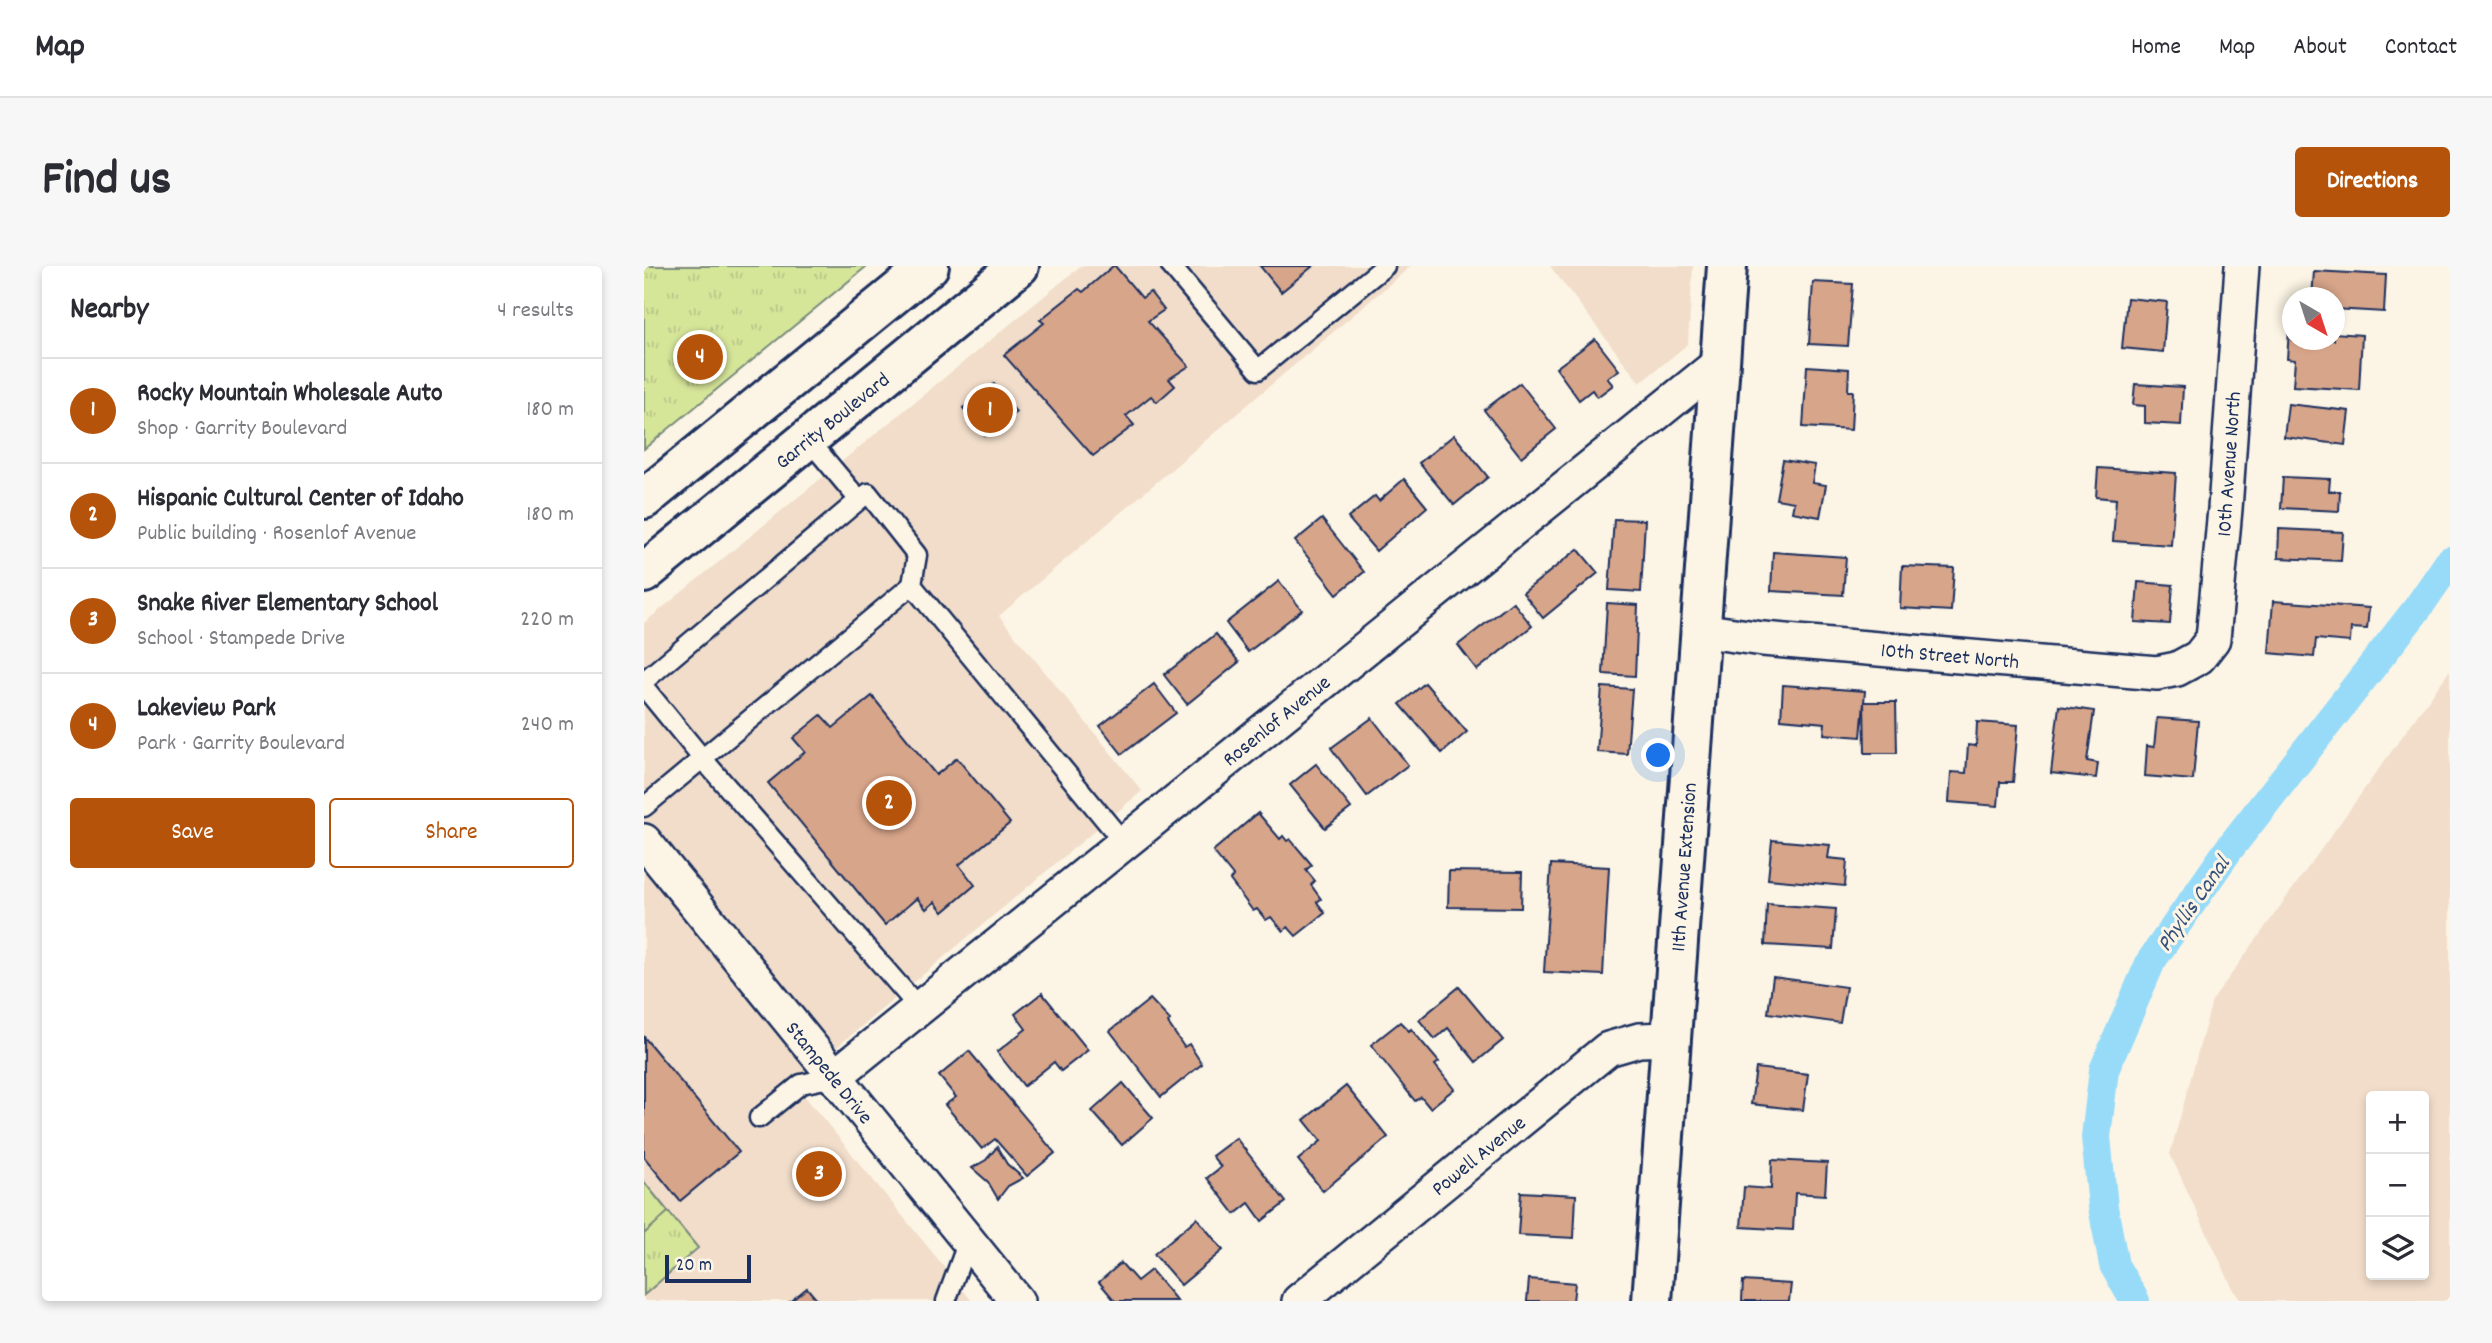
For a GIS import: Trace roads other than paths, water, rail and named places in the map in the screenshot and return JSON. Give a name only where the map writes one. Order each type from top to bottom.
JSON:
[{"type":"street","points":[[644,499],[929,266]]},
{"type":"street","name":"Garrity Boulevard","points":[[644,573],[1019,266]]},
{"type":"street","name":"11th Avenue Extension","points":[[1652,1301],[1727,266]]},
{"type":"street","name":"10th Avenue North","points":[[2199,657],[2213,639],[2242,266]]},
{"type":"street","name":"Rosenlof Avenue","points":[[834,1077],[1718,364]]},
{"type":"street","name":"10th Street North","points":[[1699,631],[1763,639],[2157,673],[2177,668],[2199,657]]},
{"type":"street","name":"Stampede Drive","points":[[644,841],[1017,1301]]},
{"type":"street","name":"Powell Avenue","points":[[1299,1301],[1608,1049],[1639,1040],[1671,1039]]},
{"type":"lane","points":[[1171,266],[1258,370],[1385,266]]},
{"type":"lane","points":[[808,439],[859,500]]},
{"type":"lane","points":[[644,681],[868,493],[917,555],[912,585],[644,807]]},
{"type":"lane","points":[[912,585],[1124,843]]},
{"type":"lane","points":[[644,687],[702,758],[919,1008]]},
{"type":"lane","points":[[759,1118],[801,1084],[834,1077]]},
{"type":"lane","points":[[947,1301],[968,1241]]},
{"type":"waterway","name":"Phyllis Canal","points":[[2135,1301],[2114,1265],[2103,1207],[2096,1137],[2104,1070],[2151,961],[2229,849],[2417,609],[2450,561]]},
{"type":"place","name":"Lakeview Park","points":[[700,357]]},
{"type":"place","name":"Rocky Mountain Wholesale Auto","points":[[990,410]]},
{"type":"place","name":"Hispanic Cultural Center of Idaho","points":[[889,803]]},
{"type":"place","name":"Snake River Elementary School","points":[[819,1174]]}]
